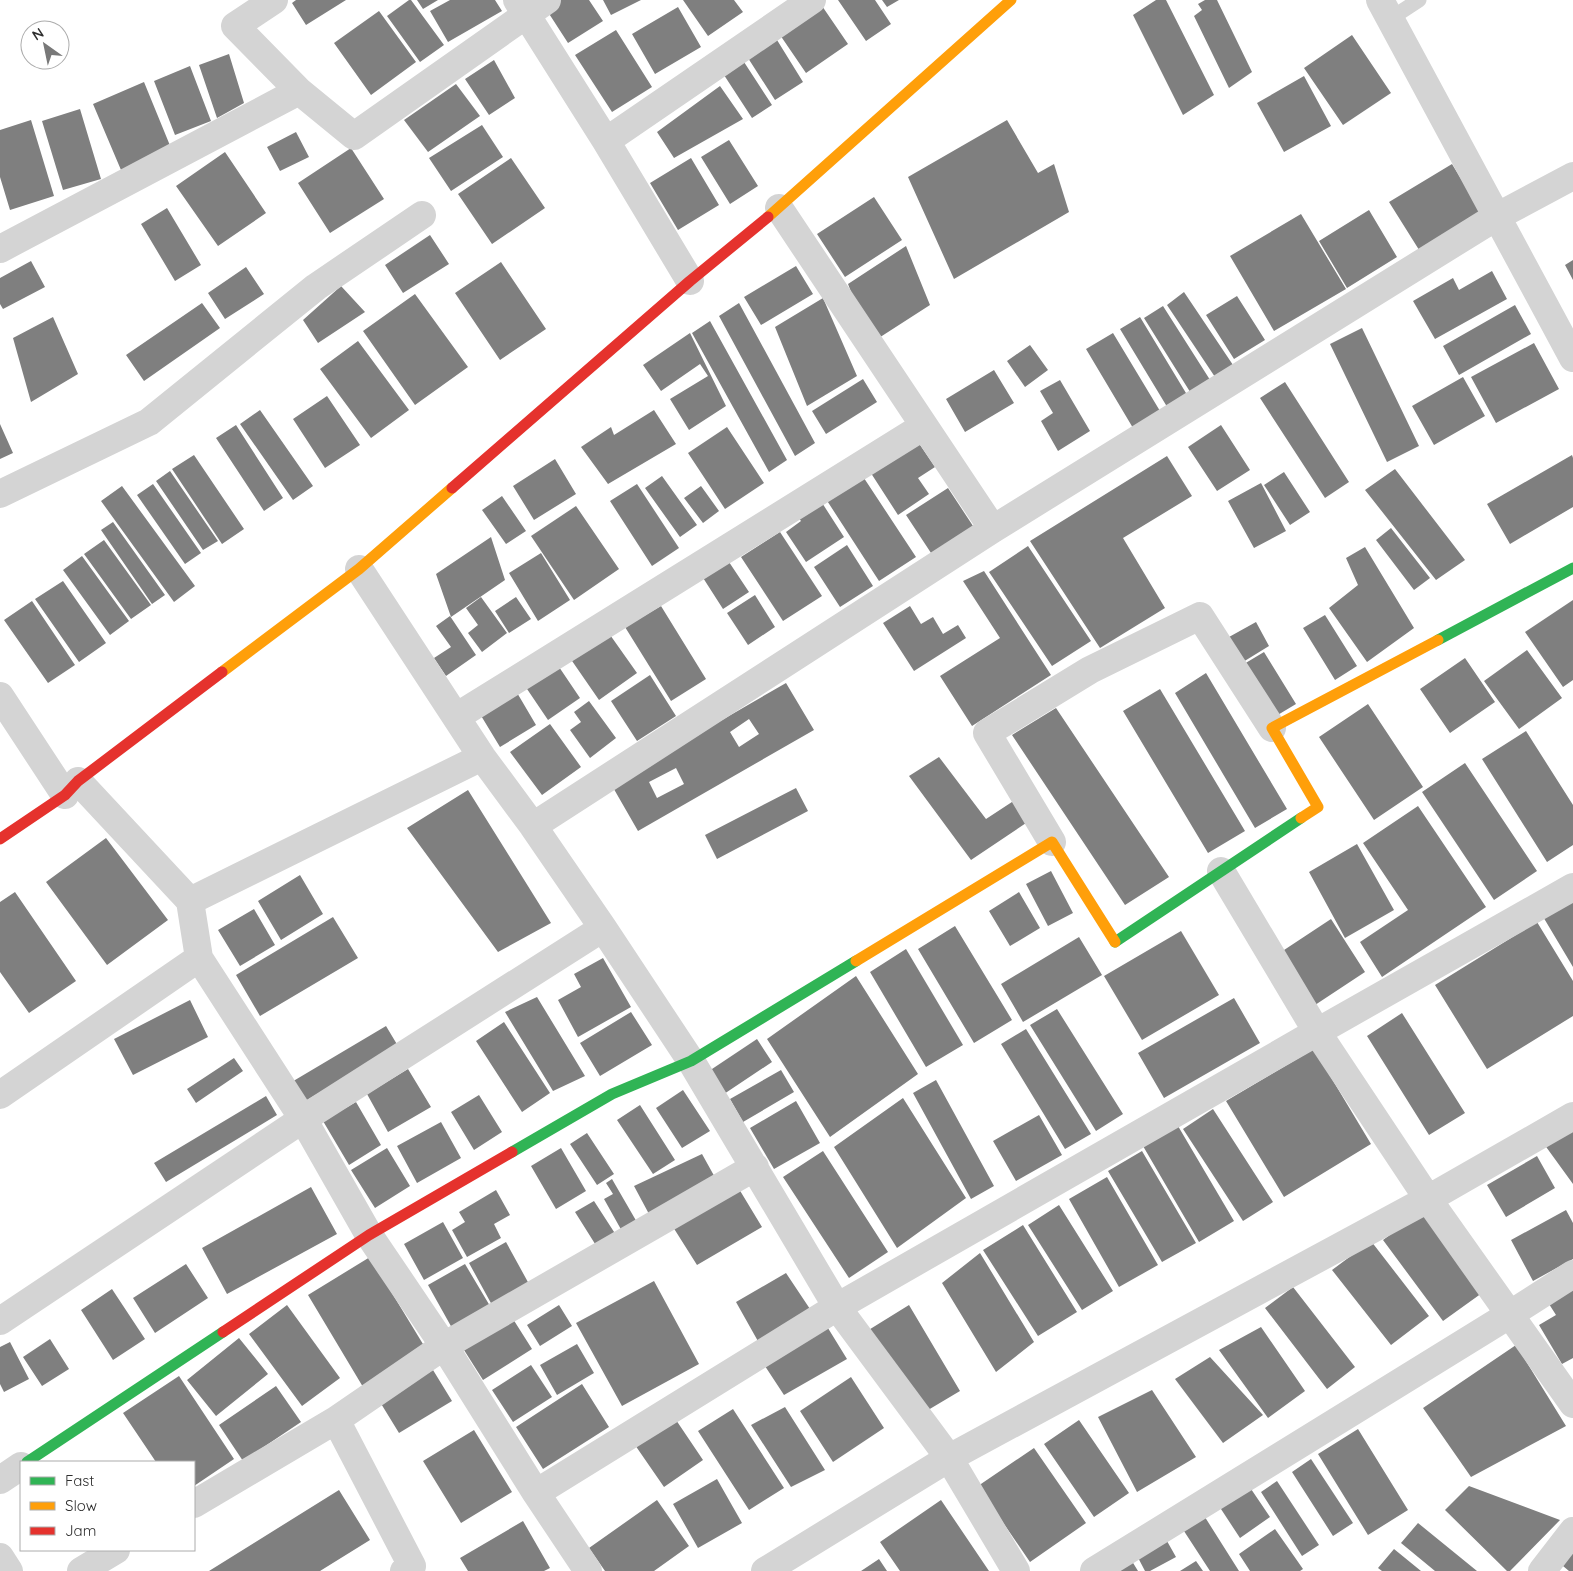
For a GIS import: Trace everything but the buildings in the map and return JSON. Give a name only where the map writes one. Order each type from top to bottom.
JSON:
[{"type":"street","points":[[274,0],[235,26],[299,91],[354,136],[530,5],[606,141],[690,281]]},
{"type":"street","points":[[606,141],[812,0]]},
{"type":"street","points":[[0,840],[72,788],[359,569],[690,281],[779,208],[1002,3]]},
{"type":"street","points":[[1385,10],[1573,358]]},
{"type":"street","points":[[0,249],[299,91]]},
{"type":"street","points":[[533,826],[993,529],[1496,217],[1573,176]]},
{"type":"street","points":[[779,208],[993,529]]},
{"type":"street","points":[[0,494],[149,422],[316,287],[422,215]]},
{"type":"street","points":[[456,717],[924,426]]},
{"type":"street","points":[[1272,728],[1573,568]]},
{"type":"street","points":[[359,569],[482,757],[533,826],[691,1061],[837,1307],[949,1458],[1016,1571]]},
{"type":"street","points":[[1200,616],[1272,728],[1318,807],[1115,942],[1052,842],[987,733],[1090,670],[1200,616]]},
{"type":"street","points":[[0,696],[72,788],[190,901],[199,958],[302,1119],[369,1235],[444,1346],[536,1493],[588,1571]]},
{"type":"street","points":[[190,901],[482,757]]},
{"type":"street","points":[[29,1461],[369,1235],[612,1094],[691,1061],[1052,842]]},
{"type":"street","points":[[1220,871],[1317,1032],[1428,1199],[1573,1404]]},
{"type":"street","points":[[536,1493],[837,1307],[1573,887]]},
{"type":"street","points":[[0,1321],[302,1119],[603,928]]},
{"type":"street","points":[[0,1095],[199,958]]},
{"type":"street","points":[[765,1571],[949,1458],[1428,1199],[1573,1116]]},
{"type":"street","points":[[195,1503],[336,1420],[444,1346],[755,1167]]},
{"type":"street","points":[[1094,1571],[1573,1274]]},
{"type":"street","points":[[336,1420],[412,1566],[404,1571]]},
{"type":"street","points":[[0,1480],[20,1467]]},
{"type":"street","points":[[1542,1571],[1573,1531]]},
{"type":"street","points":[[80,1571],[114,1551]]},
{"type":"street","points":[[0,1557],[9,1571]]},
{"type":"lane","points":[[1385,10],[1419,0]]},
{"type":"traffic: fast","points":[[1438,640],[1573,568]]},
{"type":"traffic: fast","points":[[1115,942],[1301,818]]},
{"type":"traffic: fast","points":[[512,1152],[612,1094],[691,1061],[856,961]]},
{"type":"traffic: fast","points":[[29,1461],[223,1332]]},
{"type":"traffic: slow","points":[[768,217],[1011,0]]},
{"type":"traffic: slow","points":[[222,672],[359,569],[452,488]]},
{"type":"traffic: slow","points":[[1301,818],[1318,807],[1272,728],[1438,640]]},
{"type":"traffic: slow","points":[[856,961],[1052,842],[1115,942]]},
{"type":"traffic: jam","points":[[452,488],[690,281],[768,217]]},
{"type":"traffic: jam","points":[[0,839],[65,795],[78,781],[222,672]]},
{"type":"traffic: jam","points":[[223,1332],[369,1235],[512,1152]]}]
